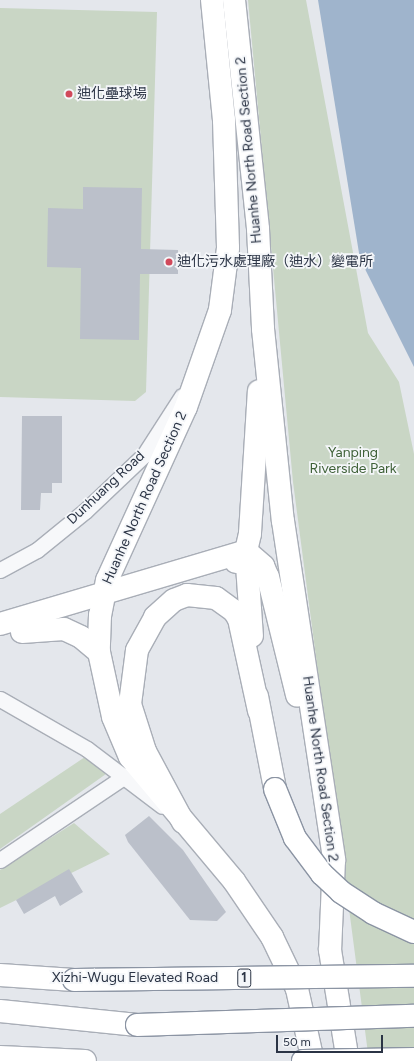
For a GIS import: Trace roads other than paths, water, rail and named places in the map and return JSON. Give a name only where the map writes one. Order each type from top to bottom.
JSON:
[{"type":"main road","name":"Huanhe North Road Section 2","points":[[212,0],[224,120],[228,248],[220,310],[203,364],[111,568],[102,600],[99,652],[113,717],[130,757],[234,881],[272,937],[297,989],[313,1061]]},
{"type":"main road","name":"Huanhe North Road Section 2","points":[[234,0],[258,229],[263,330],[283,521],[334,860],[330,950],[348,1061]]},
{"type":"main road","points":[[258,711],[246,551],[250,533],[263,330]]},
{"type":"main road","points":[[0,639],[22,632],[102,600],[246,551]]},
{"type":"main road","points":[[246,551],[264,566],[268,577],[329,823]]},
{"type":"main road","points":[[183,822],[145,751],[130,704],[137,650],[155,617],[174,600],[187,595],[216,598],[234,611],[240,619],[275,789],[295,838],[322,874],[341,892],[373,913],[414,932]]},
{"type":"main road","points":[[0,624],[102,600]]},
{"type":"main road","points":[[22,632],[64,628],[81,637],[99,652]]},
{"type":"main road","name":"Xizhi-Wugu Elevated Road","points":[[0,975],[74,980],[414,976]]},
{"type":"main road","points":[[0,1011],[137,1024]]},
{"type":"main road","points":[[0,1022],[137,1024],[414,1016]]},
{"type":"main road","points":[[0,1057],[85,1061]]},
{"type":"main road","points":[[303,1061],[414,1060]]},
{"type":"street","name":"Dunhuang Road","points":[[0,570],[37,550],[85,511],[144,455],[203,364]]},
{"type":"street","points":[[0,699],[62,733],[125,776],[183,822]]},
{"type":"street","points":[[0,860],[125,776]]},
{"type":"water","points":[[318,0],[414,0],[414,367],[360,259]]},
{"type":"place","name":"迪化壘球場","points":[[69,94]]},
{"type":"place","name":"迪化污水處理廠（迪水）變電所","points":[[169,262]]},
{"type":"park label","name":"Yanping Riverside Park","points":[[353,462]]}]
